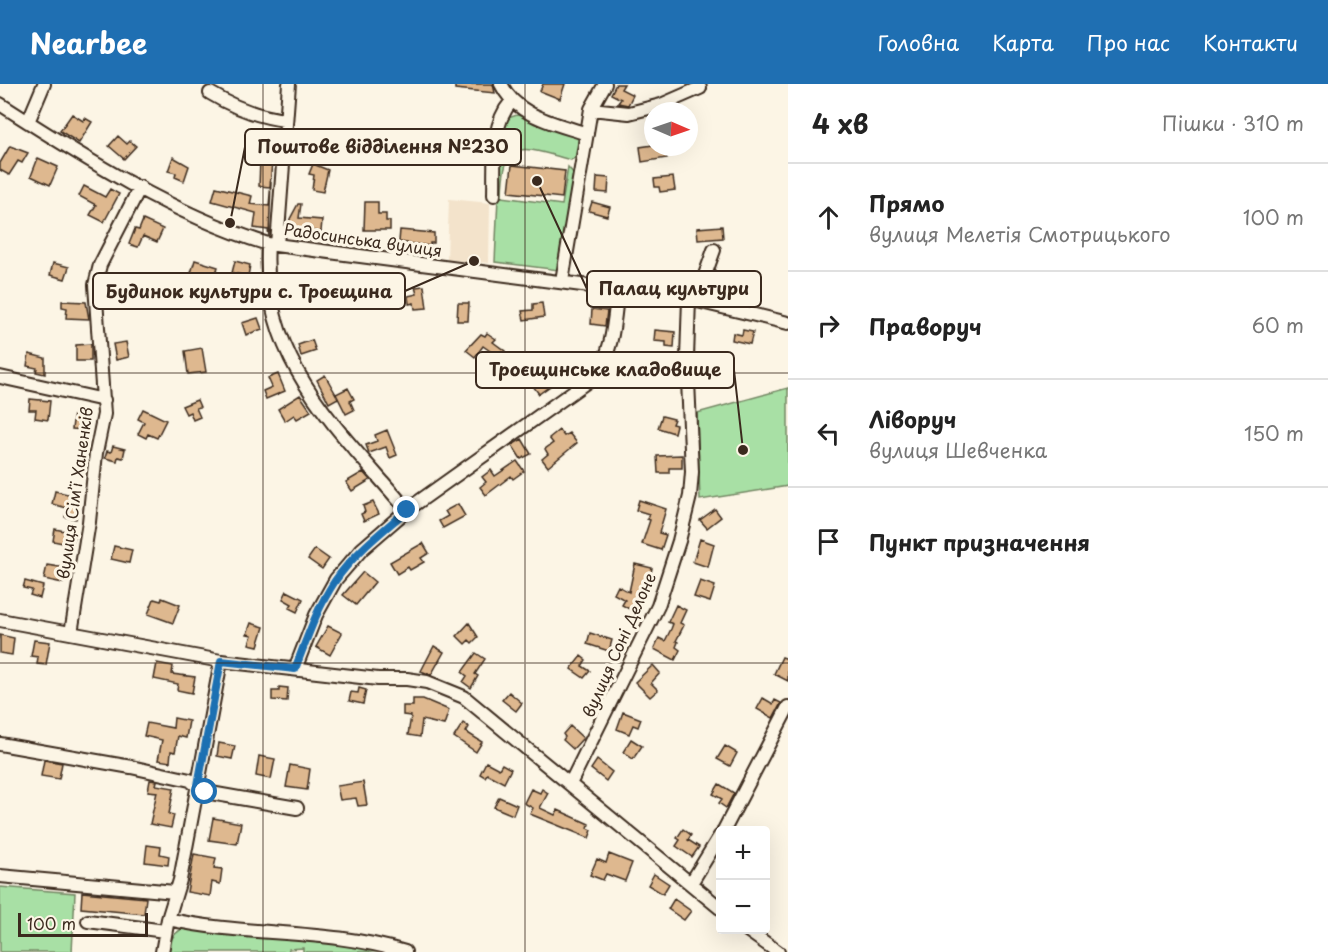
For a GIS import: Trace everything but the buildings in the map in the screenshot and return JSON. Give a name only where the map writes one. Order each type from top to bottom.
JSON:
[{"type":"street","points":[[28,122],[44,84]]},
{"type":"street","points":[[289,84],[273,244],[270,303],[278,334],[294,367],[325,413],[407,510]]},
{"type":"street","points":[[501,84],[511,102],[532,115],[587,134]]},
{"type":"street","points":[[562,280],[591,109],[605,84]]},
{"type":"street","points":[[591,109],[629,113],[661,105],[700,88]]},
{"type":"street","points":[[210,93],[229,105],[286,120]]},
{"type":"street","points":[[494,195],[496,136],[502,111],[511,102]]},
{"type":"street","name":"Радосинська вулиця","points":[[0,104],[140,188],[225,231],[273,244],[562,280],[692,299],[788,323]]},
{"type":"street","name":"вулиця Сімʼї Ханенків","points":[[71,633],[89,522],[104,400],[94,285],[100,265],[140,188]]},
{"type":"street","name":"вулиця Соні Делоне","points":[[570,784],[658,606],[679,541],[690,496],[692,472],[687,358],[692,299],[714,250]]},
{"type":"street","points":[[295,669],[316,615],[336,579],[362,549],[407,510],[595,376],[604,365],[609,349],[618,288]]},
{"type":"street","points":[[0,377],[104,400]]},
{"type":"street","points":[[0,620],[221,661],[378,679],[407,679],[449,689],[464,697],[716,905]]},
{"type":"street","points":[[162,952],[198,785],[221,661]]},
{"type":"street","points":[[727,826],[788,707]]},
{"type":"street","points":[[0,744],[132,766],[190,780],[205,792],[297,808]]},
{"type":"street","points":[[691,883],[716,842]]},
{"type":"street","points":[[0,876],[175,892]]},
{"type":"street","points":[[88,921],[333,936],[405,952]]},
{"type":"street","points":[[753,934],[778,952]]},
{"type":"shaded area","points":[[449,199],[490,203],[489,263],[447,260]]},
{"type":"green space","points":[[517,115],[558,125],[578,138],[578,156],[571,160],[540,152],[518,150],[506,163],[503,177],[502,197],[562,205],[568,167],[575,175],[559,270],[495,262],[501,132],[505,119]]},
{"type":"green space","points":[[788,388],[788,486],[700,500],[697,413]]},
{"type":"green space","points":[[0,887],[75,893],[72,952],[0,952]]},
{"type":"green space","points":[[187,927],[333,939],[398,952],[303,952],[303,948],[289,949],[288,952],[167,952],[173,936]]},
{"type":"place","name":"Палац культури","points":[[537,181]]},
{"type":"place","name":"Поштове відділення №230","points":[[230,223]]},
{"type":"place","name":"Будинок культури с. Троєщина","points":[[474,261]]},
{"type":"place","name":"Троєщинське кладовище","points":[[743,450]]},
{"type":"route","points":[[205,792],[198,785],[221,661],[295,669],[316,615],[336,579],[362,549],[407,510]]}]
